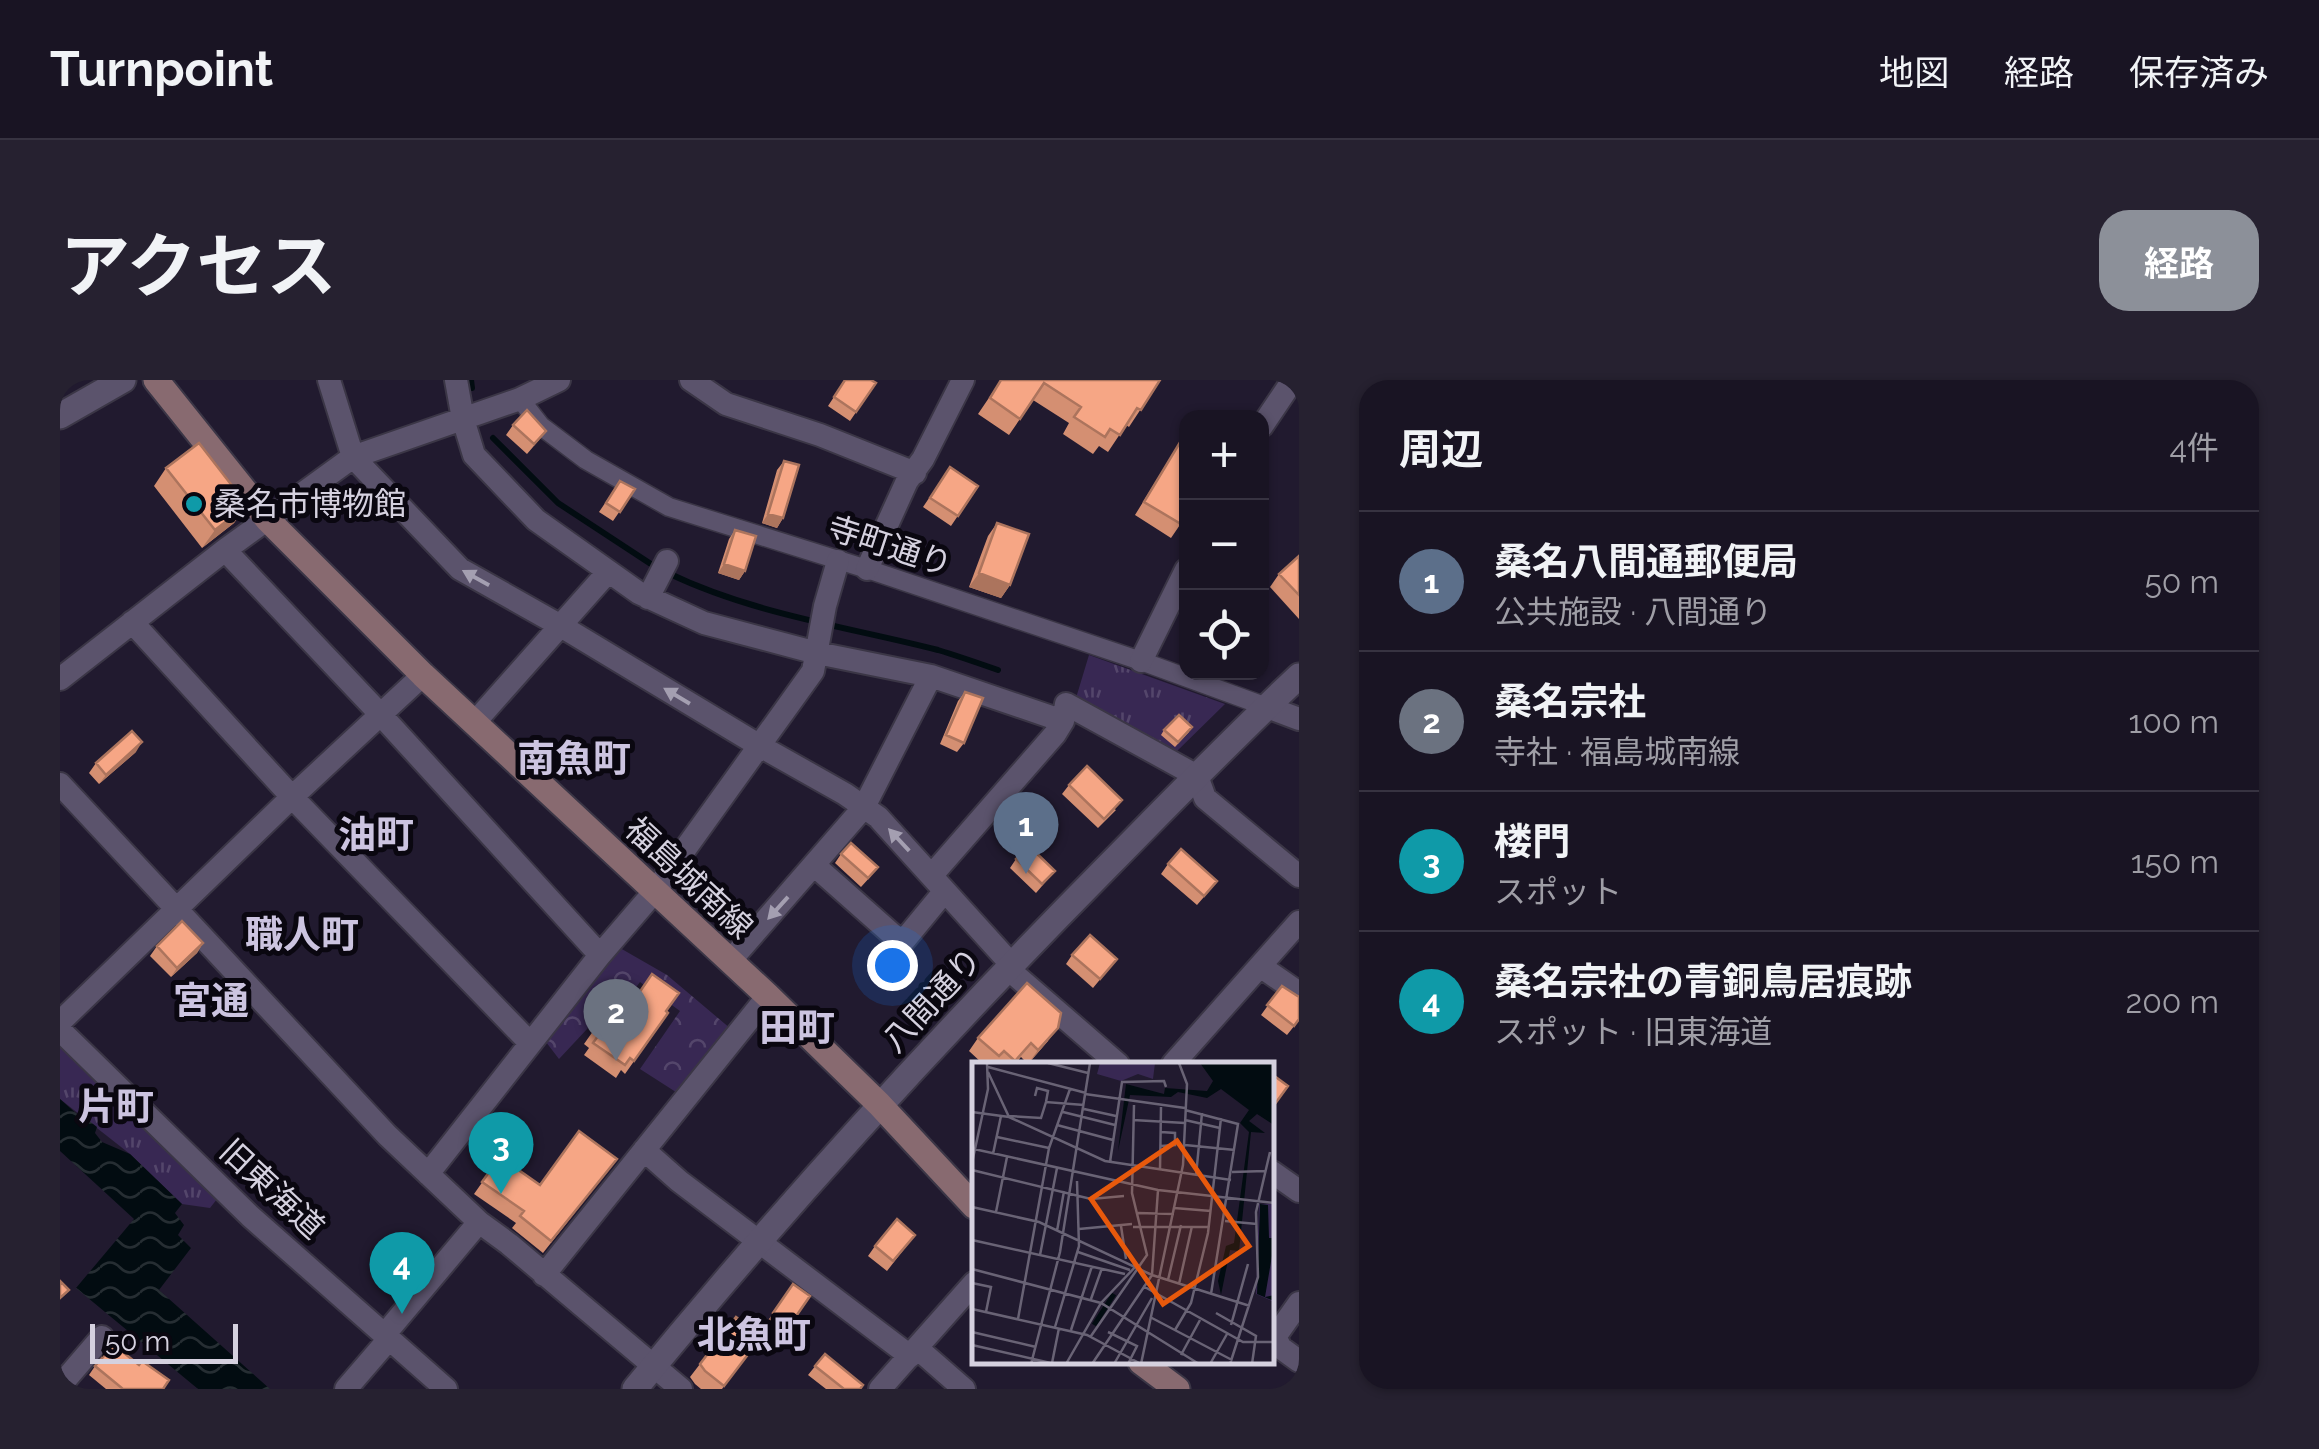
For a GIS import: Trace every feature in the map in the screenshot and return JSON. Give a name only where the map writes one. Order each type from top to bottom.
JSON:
[{"type":"main road","name":"福島城南線","points":[[156,380],[268,520],[423,675],[768,996],[879,1104],[972,1204]]},
{"type":"street","points":[[60,416],[123,380]]},
{"type":"street","points":[[329,380],[353,457],[460,569],[878,816],[1009,966],[1116,1062]]},
{"type":"street","points":[[456,380],[474,455],[536,520],[648,598],[704,623],[932,676],[1062,721]]},
{"type":"street","points":[[60,679],[225,550],[353,457],[463,419],[520,390],[559,380]]},
{"type":"street","points":[[691,380],[726,404],[820,435],[915,473]]},
{"type":"street","points":[[868,569],[906,481],[915,473],[963,380]]},
{"type":"street","points":[[1269,416],[1293,380]]},
{"type":"street","name":"寺町通り","points":[[520,390],[541,426],[586,460],[670,507],[868,569],[1267,706]]},
{"type":"street","points":[[225,550],[600,955]]},
{"type":"street","points":[[428,1174],[654,891],[813,671],[838,561]]},
{"type":"street","points":[[648,598],[663,569]]},
{"type":"street","points":[[475,722],[608,572]]},
{"type":"street","points":[[1141,661],[1179,584]]},
{"type":"street","points":[[132,622],[292,797],[530,1043]]},
{"type":"street","points":[[60,1022],[423,675]]},
{"type":"street","points":[[730,961],[864,807],[932,676]]},
{"type":"street","name":"八間通り","points":[[635,1389],[758,1240],[879,1104],[1009,966],[1299,676]]},
{"type":"street","points":[[815,866],[902,943],[938,884],[1056,734],[1066,704],[1197,776],[1205,798],[1299,876]]},
{"type":"street","points":[[1267,706],[1299,720]]},
{"type":"street","points":[[60,784],[387,1135],[479,1222],[681,1389]]},
{"type":"street","points":[[1175,1062],[1299,922]]},
{"type":"street","points":[[1260,966],[1299,994]]},
{"type":"street","points":[[544,1275],[768,996]]},
{"type":"street","name":"旧東海道","points":[[60,1030],[250,1216],[446,1389]]},
{"type":"street","points":[[644,1150],[679,1181],[964,1389]]},
{"type":"street","points":[[1274,1173],[1299,1191]]},
{"type":"street","points":[[346,1389],[479,1222]]},
{"type":"street","points":[[880,1389],[972,1286]]},
{"type":"street","points":[[1299,1302],[1275,1337],[1281,1348],[1299,1360]]},
{"type":"street","points":[[60,1386],[102,1337]]},
{"type":"green space","points":[[1089,655],[1225,704],[1175,753],[1076,698]]},
{"type":"green space","points":[[620,948],[667,975],[731,1029],[679,1094],[640,1069],[680,1011],[640,982],[625,1002],[629,1006],[617,1023],[602,1013],[559,1059],[546,1042]]},
{"type":"green space","points":[[60,1042],[217,1199],[210,1208],[182,1204],[130,1154],[60,1099]]},
{"type":"water","points":[[60,1099],[97,1127],[95,1133],[102,1142],[130,1154],[182,1204],[175,1213],[184,1225],[178,1235],[191,1248],[159,1290],[270,1389],[198,1389],[76,1288],[134,1219],[60,1151]]},
{"type":"building","points":[[845,380],[876,383],[856,412],[834,397]]},
{"type":"building","points":[[1001,380],[1160,380],[1120,435],[1110,429],[1105,437],[1074,417],[1081,407],[1044,383],[1020,419],[990,398]]},
{"type":"building","points":[[527,410],[546,431],[534,444],[513,425]]},
{"type":"building","points":[[199,443],[247,505],[215,530],[166,468]]},
{"type":"building","points":[[1179,444],[1179,523],[1144,502]]},
{"type":"building","points":[[784,461],[799,465],[783,518],[768,514]]},
{"type":"building","points":[[950,467],[978,486],[958,516],[930,498]]},
{"type":"building","points":[[620,481],[635,489],[620,512],[606,503]]},
{"type":"building","points":[[997,523],[1029,534],[1010,585],[979,573]]},
{"type":"building","points":[[735,530],[756,536],[745,571],[724,564]]},
{"type":"building","points":[[1299,556],[1299,595],[1279,574]]},
{"type":"building","points":[[965,692],[983,698],[964,743],[946,735]]},
{"type":"building","points":[[1179,715],[1192,727],[1178,742],[1164,730]]},
{"type":"building","points":[[132,731],[142,742],[106,775],[96,763]]},
{"type":"building","points":[[1087,766],[1122,800],[1104,819],[1069,785]]},
{"type":"building","points":[[851,843],[878,867],[868,878],[841,854]]},
{"type":"building","points":[[1029,846],[1055,871],[1042,884],[1016,859]]},
{"type":"building","points":[[1181,849],[1217,881],[1204,896],[1168,864]]},
{"type":"building","points":[[182,921],[203,943],[177,968],[157,946]]},
{"type":"building","points":[[1090,935],[1117,959],[1100,979],[1072,955]]},
{"type":"building","points":[[652,974],[679,993],[634,1061],[630,1058],[625,1065],[593,1043],[598,1036],[592,1031],[613,1003],[626,1012]]},
{"type":"building","points":[[1027,983],[1061,1013],[1058,1028],[1038,1050],[1031,1043],[1015,1061],[1004,1051],[999,1056],[978,1038]]},
{"type":"building","points":[[1282,986],[1299,997],[1299,1019],[1294,1026],[1267,1005]]},
{"type":"building","points":[[1274,1076],[1288,1086],[1274,1105]]},
{"type":"building","points":[[579,1131],[617,1159],[551,1241],[520,1216],[524,1211],[482,1182],[500,1157],[540,1185]]},
{"type":"building","points":[[897,1219],[915,1235],[893,1261],[875,1246]]},
{"type":"building","points":[[60,1281],[69,1290],[60,1298]]},
{"type":"building","points":[[793,1284],[810,1296],[790,1325],[773,1313]]},
{"type":"building","points":[[736,1317],[762,1336],[724,1386],[700,1364]]},
{"type":"building","points":[[114,1345],[139,1365],[142,1361],[169,1380],[163,1389],[123,1389],[95,1366]]},
{"type":"building","points":[[825,1354],[863,1385],[860,1389],[844,1389],[815,1366]]},
{"type":"waterway","points":[[471,380],[472,388]]},
{"type":"waterway","points":[[493,438],[558,503],[657,568]]},
{"type":"waterway","points":[[668,573],[767,609],[938,650],[998,670]]},
{"type":"place","name":"桑名市博物館","points":[[194,504]]},
{"type":"place","name":"桑名八間通郵便局","points":[[1026,874]]},
{"type":"place","name":"桑名宗社","points":[[616,1061]]},
{"type":"place","name":"楼門","points":[[501,1194]]},
{"type":"place","name":"桑名宗社の青銅鳥居痕跡","points":[[402,1314]]},
{"type":"district","name":"南魚町","points":[[574,759]]},
{"type":"district","name":"油町","points":[[376,835]]},
{"type":"district","name":"職人町","points":[[302,935]]},
{"type":"district","name":"宮通","points":[[211,1001]]},
{"type":"district","name":"田町","points":[[797,1028]]},
{"type":"district","name":"片町","points":[[116,1107]]},
{"type":"district","name":"北魚町","points":[[754,1335]]}]
